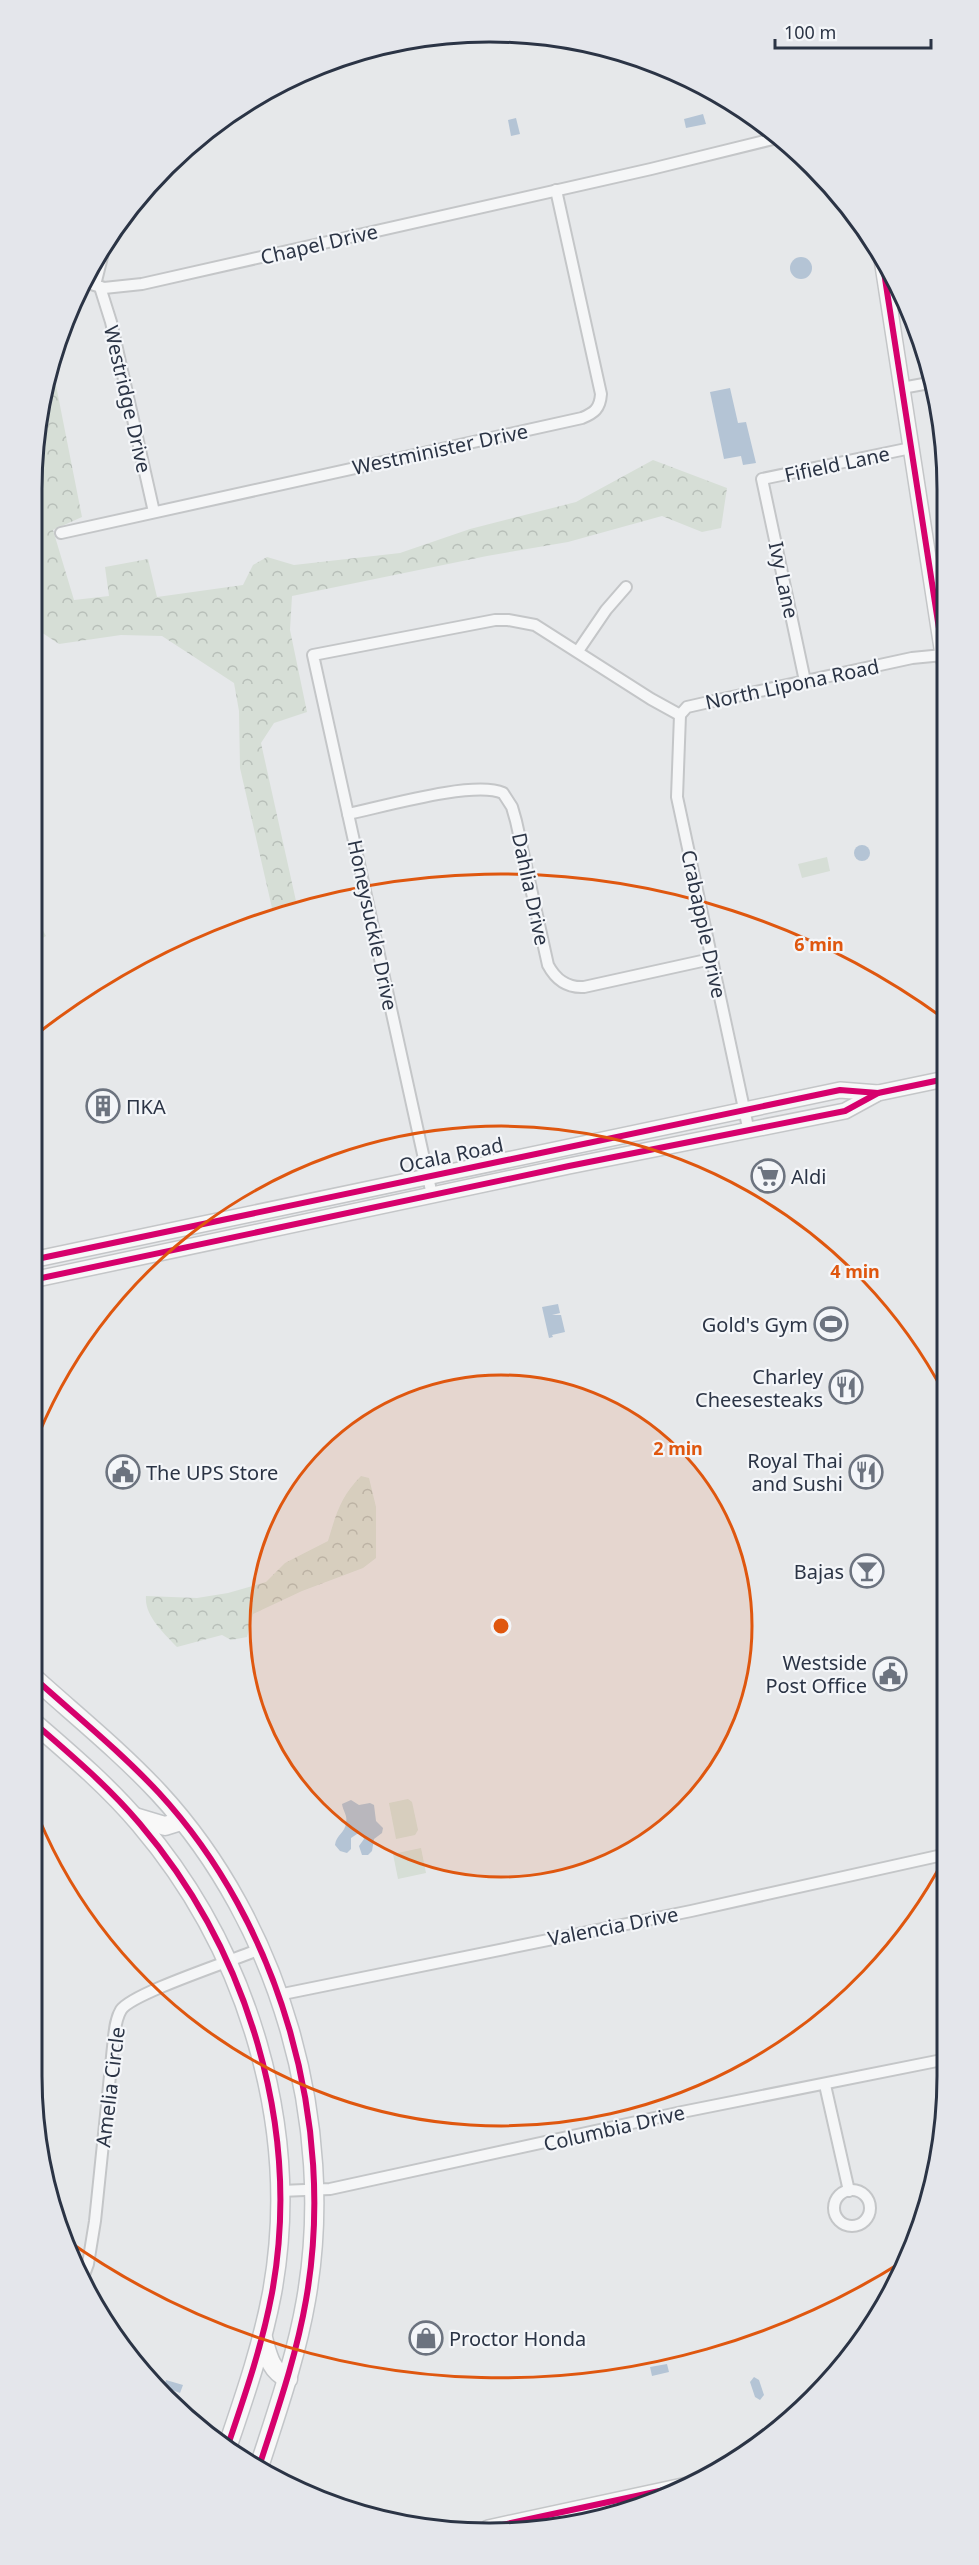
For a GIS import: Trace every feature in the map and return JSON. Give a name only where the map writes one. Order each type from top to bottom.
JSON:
[{"type":"main road","points":[[886,282],[937,613]]},
{"type":"main road","name":"Ocala Road","points":[[42,1278],[845,1111],[878,1093],[937,1080]]},
{"type":"main road","name":"Ocala Road","points":[[42,1258],[840,1090],[878,1093]]},
{"type":"main road","points":[[42,1685],[127,1760],[159,1793],[181,1821],[225,1883],[260,1949],[278,1995],[303,2085],[312,2147],[312,2232],[306,2298],[288,2379],[261,2460]]},
{"type":"main road","points":[[58,1743],[81,1720]]},
{"type":"main road","points":[[42,1729],[133,1816],[174,1868],[199,1906],[228,1962],[248,2011],[267,2074],[276,2128],[280,2191],[273,2291],[263,2338],[230,2440]]},
{"type":"main road","points":[[133,1816],[165,1826],[181,1821]]},
{"type":"main road","points":[[263,2338],[271,2365],[278,2374],[288,2379]]},
{"type":"main road","points":[[515,2522],[649,2493]]},
{"type":"street","name":"Chapel Drive","points":[[92,284],[119,288],[142,284],[769,140]]},
{"type":"street","name":"Westminister Drive","points":[[62,533],[582,418],[598,409],[601,394],[556,190]]},
{"type":"street","points":[[97,286],[100,269]]},
{"type":"street","name":"Westridge Drive","points":[[97,286],[111,322],[154,512]]},
{"type":"street","points":[[902,388],[924,383]]},
{"type":"street","name":"Fifield Lane","points":[[762,480],[911,448]]},
{"type":"street","name":"Ivy Lane","points":[[762,480],[805,681]]},
{"type":"street","points":[[578,651],[606,610],[626,587]]},
{"type":"street","name":"North Lipona Road","points":[[313,655],[508,620],[535,625],[680,715],[687,707],[912,658],[937,657]]},
{"type":"street","name":"Honeysuckle Drive","points":[[313,655],[432,1196]]},
{"type":"street","name":"Crabapple Drive","points":[[680,715],[677,797],[749,1132]]},
{"type":"street","name":"Dahlia Drive","points":[[348,814],[461,791],[485,789],[503,793],[512,807],[516,821],[548,965],[553,975],[562,983],[574,988],[711,959]]},
{"type":"street","name":"Valencia Drive","points":[[278,1995],[691,1911],[937,1856]]},
{"type":"street","name":"Amelia Circle","points":[[86,2269],[94,2232],[114,2037],[120,2011],[133,1999],[153,1990],[260,1949]]},
{"type":"street","name":"Columbia Drive","points":[[280,2191],[330,2189],[382,2179],[682,2112],[937,2061]]},
{"type":"street","points":[[825,2085],[849,2191]]},
{"type":"green space","points":[[55,382],[82,517],[53,530],[74,600],[109,596],[105,567],[148,559],[157,597],[243,585],[253,565],[267,557],[294,565],[400,553],[470,529],[576,502],[653,460],[727,488],[721,528],[702,532],[662,516],[568,542],[487,556],[292,596],[290,630],[307,712],[274,723],[261,743],[296,901],[272,908],[240,768],[239,711],[234,683],[162,636],[121,635],[59,644],[42,633],[43,460]]},
{"type":"green space","points":[[827,857],[830,871],[802,878],[798,864]]},
{"type":"green space","points":[[361,1476],[369,1478],[376,1507],[376,1558],[363,1568],[302,1591],[253,1614],[247,1637],[231,1640],[222,1635],[177,1647],[156,1624],[148,1611],[146,1596],[197,1598],[228,1593],[266,1582],[285,1563],[328,1541],[340,1506]]},
{"type":"green space","points":[[408,1799],[412,1802],[418,1830],[415,1835],[396,1839],[389,1803]]},
{"type":"green space","points":[[421,1848],[426,1873],[398,1879],[393,1854]]},
{"type":"water","points":[[703,114],[706,124],[686,128],[684,119]]},
{"type":"water","points":[[516,118],[520,134],[511,136],[508,120]]},
{"type":"water","points":[[801,257],[809,260],[812,268],[809,276],[801,279],[793,276],[790,268],[793,260]]},
{"type":"water","points":[[730,388],[738,423],[746,422],[756,463],[743,465],[741,456],[724,459],[710,392]]},
{"type":"water","points":[[859,845],[865,845],[870,853],[868,859],[859,861],[854,856],[854,850]]},
{"type":"water","points":[[558,1304],[560,1313],[552,1315],[561,1315],[565,1332],[549,1338],[542,1307]]},
{"type":"water","points":[[351,1800],[359,1805],[370,1803],[374,1805],[376,1821],[383,1828],[382,1833],[374,1839],[372,1851],[368,1855],[362,1855],[359,1846],[364,1839],[362,1834],[351,1838],[351,1849],[347,1853],[340,1851],[335,1845],[345,1826],[346,1816],[342,1804]]},
{"type":"water","points":[[667,2364],[669,2372],[652,2376],[650,2367]]},
{"type":"water","points":[[754,2377],[759,2380],[764,2395],[760,2400],[755,2397],[750,2382]]},
{"type":"water","points":[[166,2380],[183,2385],[180,2393],[171,2389],[165,2384]]},
{"type":"cycle path","points":[[886,282],[937,616]]},
{"type":"cycle path","points":[[42,1278],[569,1166],[845,1111],[878,1093],[937,1081]]},
{"type":"cycle path","points":[[42,1258],[840,1090],[878,1093]]},
{"type":"cycle path","points":[[42,1685],[144,1777],[201,1845],[237,1903],[267,1965],[290,2030],[305,2097],[313,2165],[314,2233],[306,2300],[297,2343],[261,2460]]},
{"type":"cycle path","points":[[42,1730],[115,1796],[140,1824],[178,1874],[210,1928],[237,1985],[258,2044],[272,2106],[279,2168],[279,2231],[272,2293],[263,2332],[230,2440]]},
{"type":"cycle path","points":[[515,2522],[649,2493]]},
{"type":"place","name":"ΠΚΑ","points":[[103,1106]]},
{"type":"place","name":"Aldi","points":[[768,1176]]},
{"type":"place","name":"Gold's Gym","points":[[831,1324]]},
{"type":"place","name":"Charley Cheesesteaks","points":[[846,1387]]},
{"type":"place","name":"The UPS Store","points":[[123,1472]]},
{"type":"place","name":"Royal Thai and Sushi","points":[[866,1472]]},
{"type":"place","name":"Bajas","points":[[867,1571]]},
{"type":"place","name":"Westside Post Office","points":[[890,1674]]},
{"type":"place","name":"Proctor Honda","points":[[426,2338]]}]
